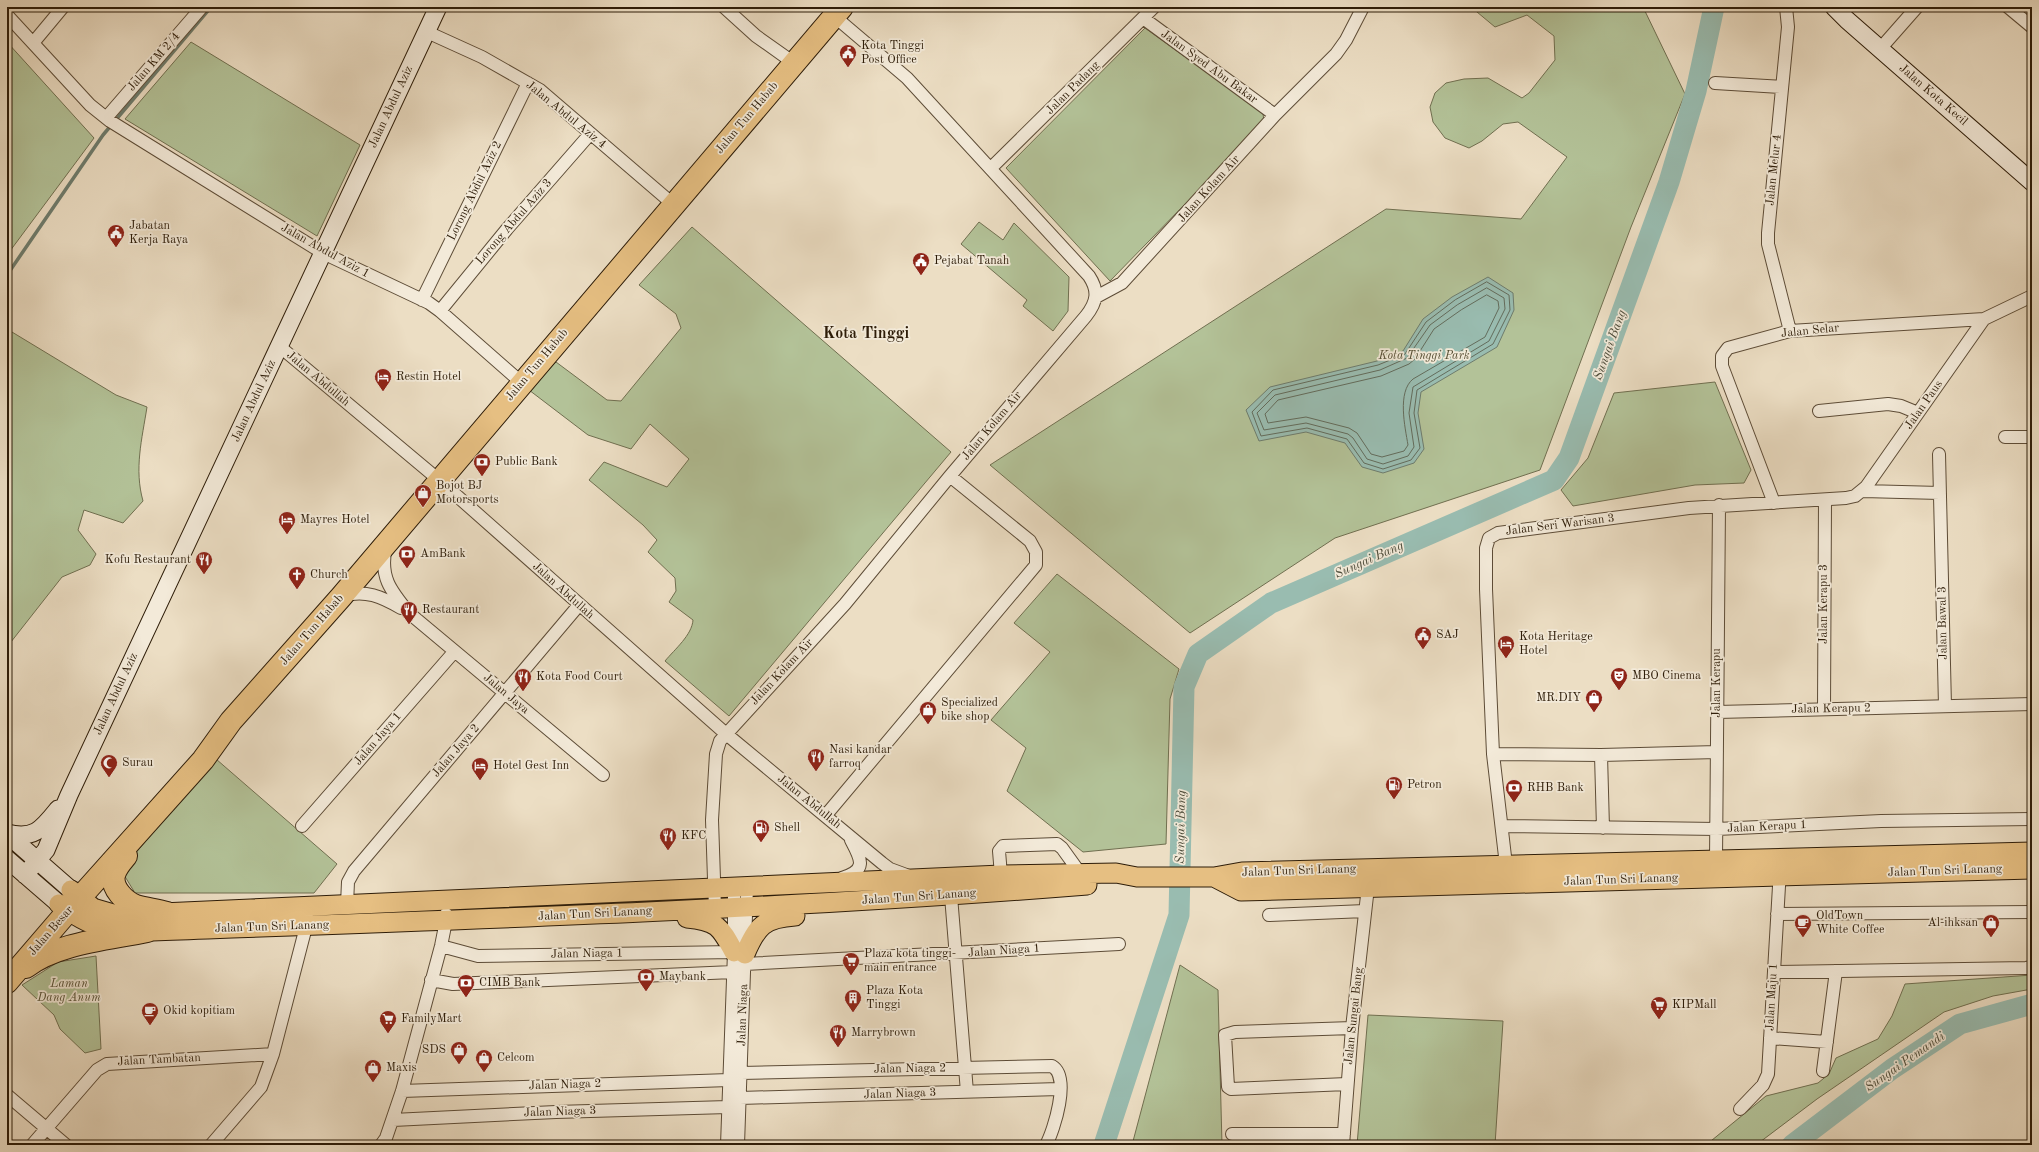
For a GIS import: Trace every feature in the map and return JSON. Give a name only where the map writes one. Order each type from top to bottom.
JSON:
[{"type":"highway","name":"Jalan Tun Habab","points":[[69,901],[144,826],[203,760],[231,721],[341,597],[838,12]]},
{"type":"highway","name":"Jalan Tun Habab","points":[[69,901],[195,749],[231,721]]},
{"type":"highway","points":[[144,826],[116,870],[114,882],[118,891],[130,903],[167,913]]},
{"type":"highway","name":"Jalan Besar","points":[[7,975],[69,901]]},
{"type":"highway","points":[[7,975],[62,949],[147,932]]},
{"type":"main road","name":"Jalan Tun Sri Lanang","points":[[1214,877],[1241,890],[1368,887],[1780,867],[2032,852]]},
{"type":"main road","name":"Jalan Tun Sri Lanang","points":[[69,901],[78,919],[95,926],[117,930],[147,932],[741,908],[951,896],[1116,883],[1137,878],[1214,877],[1242,872],[1716,860],[1780,867],[2032,869]]},
{"type":"main road","name":"Jalan Tun Sri Lanang","points":[[69,901],[117,915],[1000,875],[1116,873],[1137,878]]},
{"type":"main road","points":[[649,912],[666,916],[710,921],[724,932],[741,957],[758,929],[769,920],[787,916],[858,911],[875,900]]},
{"type":"street","points":[[33,43],[63,7]]},
{"type":"street","name":"Jalan KM 2/4","points":[[112,122],[202,7]]},
{"type":"street","name":"Jalan Abdul Aziz","points":[[69,794],[438,7]]},
{"type":"street","points":[[724,7],[756,36],[794,63]]},
{"type":"street","name":"Jalan Padang","points":[[991,168],[1154,7]]},
{"type":"street","name":"Jalan Kolam Air","points":[[715,909],[712,820],[716,754],[720,741],[725,733],[845,604],[950,476],[1086,316],[1094,304],[1096,297],[1122,283],[1275,116],[1336,54],[1346,40],[1363,7]]},
{"type":"street","name":"Jalan Melur 4","points":[[1786,7],[1788,27],[1768,244],[1790,331]]},
{"type":"street","name":"Jalan Kota Kecil","points":[[1834,7],[1880,49],[2031,179]]},
{"type":"street","points":[[1880,49],[1917,7]]},
{"type":"street","points":[[2008,7],[2032,27]]},
{"type":"street","points":[[838,12],[907,78],[1089,276],[1094,284],[1096,297]]},
{"type":"street","name":"Jalan Abdul Aziz 1","points":[[7,15],[90,105],[112,122],[323,253],[440,310],[522,383]]},
{"type":"street","name":"Jalan Syed Abu Bakar","points":[[1142,18],[1275,116]]},
{"type":"street","name":"Jalan Abdul Aziz 4","points":[[427,32],[482,57],[540,90],[674,205]]},
{"type":"street","name":"Lorong Abdul Aziz 2","points":[[422,300],[528,83]]},
{"type":"street","points":[[1716,83],[1782,87]]},
{"type":"street","name":"Lorong Abdul Aziz 3","points":[[440,310],[507,229],[590,134]]},
{"type":"street","name":"Jalan Selar","points":[[1774,503],[1721,362],[1724,352],[1733,346],[1790,331],[1984,319],[2032,296]]},
{"type":"street","name":"Jalan Paus","points":[[1863,491],[1984,319]]},
{"type":"street","name":"Jalan Abdullah","points":[[279,346],[439,480],[579,606],[725,733],[890,869],[922,879]]},
{"type":"street","points":[[1819,411],[1888,404],[1901,406],[1918,413]]},
{"type":"street","points":[[2005,437],[2032,437]]},
{"type":"street","name":"Jalan Bawal 3","points":[[1939,454],[1945,706]]},
{"type":"street","points":[[826,815],[1036,565],[1036,552],[1030,541],[950,476]]},
{"type":"street","points":[[1863,491],[1940,493]]},
{"type":"street","name":"Jalan Seri Warisan 3","points":[[1506,865],[1493,754],[1486,589],[1486,548],[1489,538],[1498,533],[1719,506],[1851,498],[1863,491]]},
{"type":"street","name":"Jalan Kerapu 3","points":[[1824,709],[1825,500]]},
{"type":"street","name":"Jalan Kerapu","points":[[1716,860],[1719,506]]},
{"type":"street","name":"Jalan Jaya","points":[[388,542],[384,557],[384,571],[392,593],[409,613],[603,775]]},
{"type":"street","name":"Jalan Jaya","points":[[341,597],[353,593],[377,595],[409,613]]},
{"type":"street","name":"Jalan Jaya 2","points":[[347,904],[348,882],[354,871],[506,694],[579,606]]},
{"type":"street","name":"Jalan Jaya 1","points":[[302,826],[454,652]]},
{"type":"street","points":[[1945,706],[2032,704]]},
{"type":"street","name":"Jalan Kerapu 2","points":[[1717,712],[1945,706]]},
{"type":"street","points":[[1493,754],[1601,755],[1718,752]]},
{"type":"street","points":[[1601,755],[1603,828]]},
{"type":"street","points":[[7,833],[28,836],[38,831],[69,794]]},
{"type":"street","points":[[25,875],[46,850],[69,794]]},
{"type":"street","name":"Jalan Kerapu 1","points":[[1502,826],[1717,829],[1880,821],[2032,819]]},
{"type":"street","points":[[7,833],[38,861],[69,901]]},
{"type":"street","name":"Jalan Abdullah","points":[[823,882],[853,874],[859,869],[860,858],[848,834]]},
{"type":"street","points":[[1000,875],[998,851],[1003,846],[1054,844],[1062,848],[1080,873]]},
{"type":"street","points":[[7,859],[25,875],[69,901]]},
{"type":"street","name":"Jalan Maju 1","points":[[1740,1109],[1765,1082],[1770,1038],[1780,867]]},
{"type":"street","name":"Jalan Niaga","points":[[738,1145],[741,1074],[741,886]]},
{"type":"street","name":"Jalan Sungai Bang","points":[[1344,1140],[1352,1028],[1368,887]]},
{"type":"street","points":[[951,896],[967,1092]]},
{"type":"street","points":[[381,1145],[386,1138],[393,1120],[441,946],[446,921],[444,899]]},
{"type":"street","points":[[211,1145],[261,1087],[274,1054],[312,906]]},
{"type":"street","points":[[1269,915],[1365,911]]},
{"type":"street","points":[[1777,914],[2032,912]]},
{"type":"street","name":"Jalan Niaga 1","points":[[441,946],[478,956],[741,957],[956,954],[1118,944]]},
{"type":"street","name":"Jalan Niaga","points":[[727,1145],[733,972],[741,957]]},
{"type":"street","points":[[1774,972],[2032,967]]},
{"type":"street","points":[[1823,1071],[1836,971]]},
{"type":"street","name":"Jalan Niaga 1","points":[[431,980],[453,984],[733,972]]},
{"type":"street","points":[[1347,1084],[1229,1088],[1225,1036],[1235,1032],[1352,1028]]},
{"type":"street","points":[[1770,1038],[1826,1042]]},
{"type":"street","name":"Jalan Tambatan","points":[[32,1145],[97,1070],[107,1064],[274,1054]]},
{"type":"street","name":"Jalan Niaga 2","points":[[741,1074],[1052,1066],[1058,1072],[1060,1110],[1046,1145]]},
{"type":"street","name":"Jalan Niaga 2","points":[[402,1090],[729,1080]]},
{"type":"street","name":"Jalan Niaga 3","points":[[740,1098],[1060,1089]]},
{"type":"street","points":[[7,1095],[66,1145]]},
{"type":"street","name":"Jalan Niaga 3","points":[[393,1120],[556,1112],[728,1107]]},
{"type":"street","points":[[1232,1134],[1344,1140]]},
{"type":"green space","name":"Kota Tinggi Park","points":[[1471,7],[1643,7],[1685,94],[1631,227],[1540,470],[1335,538],[1190,633],[990,465],[1386,209],[1521,219],[1567,157],[1518,122],[1503,124],[1482,141],[1469,148],[1445,138],[1433,122],[1430,107],[1435,93],[1446,83],[1464,79],[1488,78],[1522,98],[1529,93],[1555,60],[1554,36],[1527,15],[1495,27]]},
{"type":"green space","points":[[1145,28],[1263,113],[1264,123],[1110,281],[1006,168]]},
{"type":"green space","points":[[7,42],[94,138],[7,255]]},
{"type":"green space","points":[[191,42],[360,145],[317,236],[125,119]]},
{"type":"green space","points":[[979,222],[1003,240],[1014,223],[1069,277],[1068,311],[1053,331],[1023,306],[1027,300],[961,244]]},
{"type":"green space","points":[[692,227],[951,452],[729,716],[665,661],[690,631],[693,620],[669,602],[676,591],[675,578],[648,552],[657,540],[643,525],[589,480],[604,462],[667,487],[689,459],[650,424],[631,449],[588,435],[529,390],[556,362],[607,400],[621,401],[681,328],[676,314],[639,285]]},
{"type":"green space","points":[[7,329],[116,395],[147,407],[141,442],[139,466],[140,489],[143,501],[123,523],[84,510],[78,530],[96,554],[90,565],[62,577],[7,647]]},
{"type":"green space","points":[[1715,382],[1751,470],[1744,483],[1695,485],[1573,506],[1561,490],[1588,458],[1614,393]]},
{"type":"green space","points":[[1057,574],[1179,669],[1170,699],[1166,844],[1083,852],[1007,791],[1026,748],[991,720],[1050,652],[1014,623]]},
{"type":"green space","points":[[216,759],[337,864],[314,893],[135,893],[121,870]]},
{"type":"green space","name":"Laman Dang Anum","points":[[96,956],[101,1049],[85,1053],[60,1029],[54,1015],[22,985],[58,962]]},
{"type":"green space","points":[[1180,965],[1218,990],[1222,1145],[1132,1145]]},
{"type":"green space","points":[[2032,975],[2032,989],[1993,996],[1944,1012],[1817,1099],[1756,1145],[1706,1145],[1766,1096],[1818,1083],[1829,1074],[1836,1058],[1878,1039],[1892,1016],[1905,984]]},
{"type":"green space","points":[[1368,1015],[1503,1021],[1495,1145],[1357,1145]]},
{"type":"water","points":[[1488,277],[1513,293],[1514,310],[1497,347],[1421,392],[1418,413],[1424,449],[1414,463],[1383,473],[1362,467],[1345,443],[1306,432],[1259,441],[1246,410],[1270,387],[1377,361],[1403,351],[1423,319],[1452,297]]},
{"type":"waterway","points":[[7,275],[103,135],[211,7]]},
{"type":"waterway","name":"Sungai Bang","points":[[1104,1145],[1179,915],[1184,687],[1198,654],[1271,603],[1554,480],[1569,458],[1669,182],[1696,91],[1714,7]]},
{"type":"waterway","name":"Sungai Pemandi","points":[[1792,1145],[1892,1069],[1960,1024],[2032,1004]]},
{"type":"place","name":"Kota Tinggi Post Office","points":[[848,68]]},
{"type":"place","name":"Jabatan Kerja Raya","points":[[116,248]]},
{"type":"place","name":"Pejabat Tanah","points":[[921,276]]},
{"type":"place","name":"Restin Hotel","points":[[383,392]]},
{"type":"place","name":"Public Bank","points":[[482,477]]},
{"type":"place","name":"Bojot BJ Motorsports","points":[[423,508]]},
{"type":"place","name":"Mayres Hotel","points":[[287,535]]},
{"type":"place","name":"AmBank","points":[[407,569]]},
{"type":"place","name":"Kofu Restaurant","points":[[204,575]]},
{"type":"place","name":"Church","points":[[297,590]]},
{"type":"place","name":"Restaurant","points":[[409,625]]},
{"type":"place","name":"SAJ","points":[[1423,650]]},
{"type":"place","name":"Kota Heritage Hotel","points":[[1506,659]]},
{"type":"place","name":"MBO Cinema","points":[[1619,691]]},
{"type":"place","name":"Kota Food Court","points":[[523,692]]},
{"type":"place","name":"MR.DIY","points":[[1594,713]]},
{"type":"place","name":"Specialized bike shop","points":[[928,725]]},
{"type":"place","name":"Nasi kandar farroq","points":[[816,772]]},
{"type":"place","name":"Surau","points":[[109,778]]},
{"type":"place","name":"Hotel Gest Inn","points":[[480,781]]},
{"type":"place","name":"Petron","points":[[1394,800]]},
{"type":"place","name":"RHB Bank","points":[[1514,803]]},
{"type":"place","name":"Shell","points":[[761,843]]},
{"type":"place","name":"KFC","points":[[668,851]]},
{"type":"place","name":"OldTown White Coffee","points":[[1803,938]]},
{"type":"place","name":"Al-ihksan","points":[[1991,938]]},
{"type":"place","name":"Plaza kota tinggi- main entrance","points":[[851,976]]},
{"type":"place","name":"Maybank","points":[[646,992]]},
{"type":"place","name":"CIMB Bank","points":[[466,998]]},
{"type":"place","name":"Plaza Kota Tinggi","points":[[853,1013]]},
{"type":"place","name":"KIPMall","points":[[1659,1020]]},
{"type":"place","name":"Okid kopitiam","points":[[150,1026]]},
{"type":"place","name":"FamilyMart","points":[[388,1034]]},
{"type":"place","name":"Marrybrown","points":[[838,1048]]},
{"type":"place","name":"SDS","points":[[459,1065]]},
{"type":"place","name":"Celcom","points":[[484,1073]]},
{"type":"place","name":"Maxis","points":[[373,1083]]},
{"type":"district","name":"Kota Tinggi","points":[[866,334]]}]
